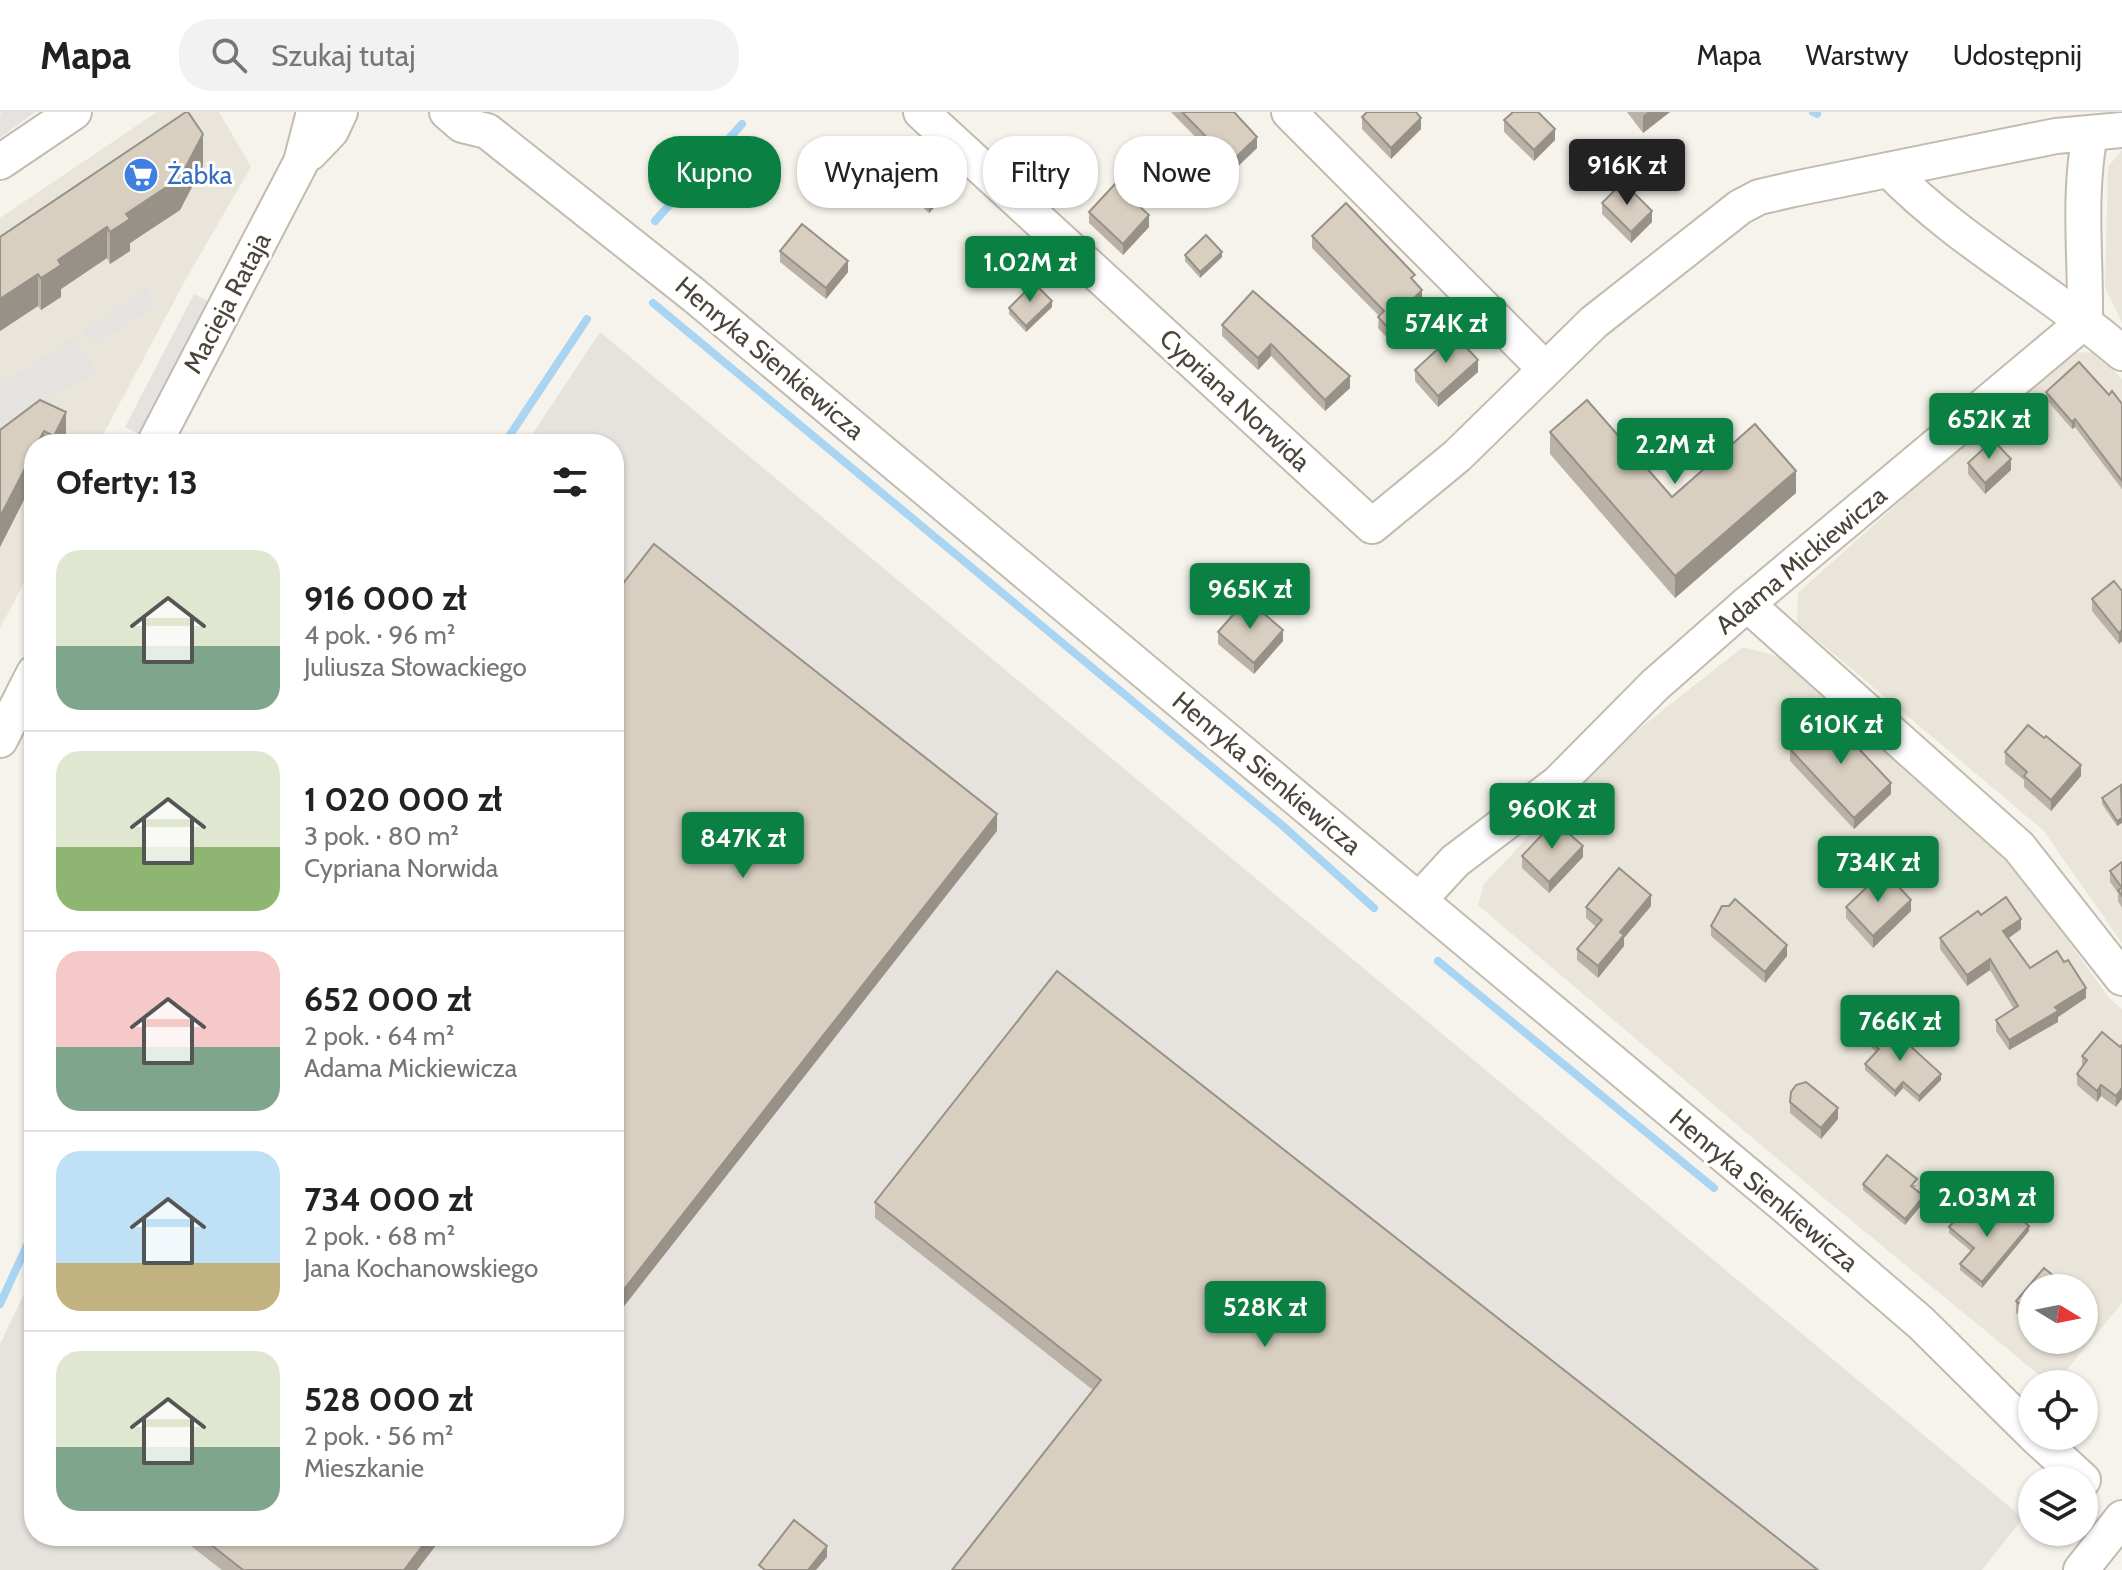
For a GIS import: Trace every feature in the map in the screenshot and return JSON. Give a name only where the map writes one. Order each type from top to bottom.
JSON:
[{"type":"street","points":[[0,162],[74,112]]},
{"type":"street","name":"Macieja Rataja","points":[[159,434],[301,162],[314,112]]},
{"type":"street","name":"Macieja Rataja","points":[[301,162],[331,131],[340,112]]},
{"type":"street","name":"Henryka Sienkiewicza","points":[[447,112],[462,125],[482,122],[695,296],[1921,1323],[2018,1420]]},
{"type":"street","name":"Cypriana Norwida","points":[[921,112],[1372,526],[1457,456],[1544,368]]},
{"type":"street","points":[[1289,112],[1544,368],[1594,322],[1740,207],[1759,197],[2056,136],[2106,132]]},
{"type":"street","points":[[2085,321],[2084,166],[2106,132]]},
{"type":"street","points":[[1889,170],[1918,200],[2085,321],[2122,353]]},
{"type":"street","name":"Adama Mickiewicza","points":[[1419,900],[1455,861],[1558,783],[1655,685],[1747,604],[2085,321]]},
{"type":"street","points":[[1747,604],[2019,847],[2122,978]]},
{"type":"street","points":[[0,740],[24,693]]},
{"type":"street","name":"Henryka Sienkiewicza","points":[[2050,1450],[2068,1466]]},
{"type":"street","name":"Henryka Sienkiewicza","points":[[2098,1492],[2122,1512]]},
{"type":"street","points":[[2081,1570],[2122,1518]]},
{"type":"shaded area","points":[[2,112],[35,112],[0,138]]},
{"type":"shaded area","points":[[157,112],[219,112],[251,167],[187,277],[103,434],[24,434],[24,583],[0,628],[0,218]]},
{"type":"shaded area","points":[[2122,150],[2122,323],[2105,287],[2108,167]]},
{"type":"shaded area","points":[[146,289],[157,305],[94,347],[83,332]]},
{"type":"shaded area","points":[[194,294],[215,305],[148,434],[138,434],[125,427]]},
{"type":"shaded area","points":[[600,332],[2018,1514],[2018,1524],[1982,1570],[0,1570],[0,1344],[24,1294],[24,1546],[624,1546],[624,434],[533,434]]},
{"type":"shaded area","points":[[75,337],[96,371],[0,432],[0,384]]},
{"type":"shaded area","points":[[2096,352],[2122,379],[2122,943],[2043,830],[1797,623],[1798,593],[2065,353]]},
{"type":"shaded area","points":[[1743,647],[1784,658],[2012,862],[2109,998],[2122,1009],[2122,1303],[2098,1332],[2098,1274],[2018,1274],[2018,1354],[2080,1354],[2067,1370],[2033,1370],[1813,1189],[1478,905],[1484,884],[1601,759]]},
{"type":"building","points":[[186,112],[203,134],[180,178],[126,214],[130,219],[110,232],[107,227],[58,260],[61,265],[41,278],[38,274],[0,299],[0,237]]},
{"type":"building","points":[[1182,112],[1234,112],[1257,137],[1239,154],[1239,136],[1205,136]]},
{"type":"building","points":[[1367,112],[1416,112],[1421,118],[1391,148],[1362,117]]},
{"type":"building","points":[[1513,112],[1538,112],[1555,129],[1534,150],[1504,120]]},
{"type":"building","points":[[1623,182],[1652,211],[1631,232],[1602,203]]},
{"type":"building","points":[[1114,185],[1114,208],[1141,208],[1149,215],[1123,244],[1089,212],[1098,208],[1098,202]]},
{"type":"building","points":[[1346,203],[1415,275],[1411,278],[1422,290],[1411,301],[1420,309],[1394,334],[1378,317],[1384,311],[1312,236]]},
{"type":"building","points":[[802,224],[848,261],[826,288],[780,251]]},
{"type":"building","points":[[1206,235],[1222,252],[1200,272],[1185,255]]},
{"type":"building","points":[[1034,283],[1052,301],[1026,326],[1009,308]]},
{"type":"building","points":[[1253,291],[1350,376],[1325,400],[1271,344],[1258,358],[1222,325]]},
{"type":"building","points":[[1454,334],[1478,360],[1438,396],[1415,370]]},
{"type":"building","points":[[2079,362],[2109,395],[2112,391],[2122,404],[2122,481],[2075,419],[2072,422],[2046,392]]},
{"type":"building","points":[[40,400],[66,412],[55,434],[44,431],[42,434],[24,434],[24,470],[0,517],[0,430]]},
{"type":"building","points":[[1587,400],[1672,497],[1755,424],[1796,471],[1675,576],[1550,432]]},
{"type":"building","points":[[1993,440],[2011,459],[1985,483],[1968,463]]},
{"type":"building","points":[[654,544],[997,814],[624,1289],[624,582]]},
{"type":"building","points":[[2114,581],[2122,591],[2122,630],[2119,633],[2092,599]]},
{"type":"building","points":[[1247,599],[1283,630],[1254,663],[1218,632]]},
{"type":"building","points":[[1827,715],[1891,783],[1854,818],[1790,749]]},
{"type":"building","points":[[2028,725],[2081,765],[2051,800],[2024,776],[2027,772],[2005,752]]},
{"type":"building","points":[[2121,785],[2122,818],[2117,821],[2102,798]]},
{"type":"building","points":[[1555,821],[1583,846],[1549,882],[1522,856]]},
{"type":"building","points":[[2122,862],[2122,888],[2110,871]]},
{"type":"building","points":[[1619,868],[1651,895],[1620,932],[1624,935],[1598,966],[1577,949],[1602,920],[1586,907]]},
{"type":"building","points":[[1884,871],[1911,900],[1873,936],[1846,907]]},
{"type":"building","points":[[2006,897],[2021,919],[2003,931],[2030,968],[2057,951],[2064,962],[2068,960],[2086,988],[2055,1007],[2058,1011],[2009,1040],[1996,1020],[2018,1006],[1990,959],[1967,975],[1940,938],[1978,911],[1981,915]]},
{"type":"building","points":[[1735,899],[1787,945],[1765,972],[1711,926],[1722,906],[1729,906]]},
{"type":"building","points":[[1057,971],[1818,1570],[952,1570],[1101,1380],[875,1202]]},
{"type":"building","points":[[1885,1023],[1941,1074],[1919,1096],[1903,1082],[1895,1091],[1865,1064],[1879,1049],[1870,1040]]},
{"type":"building","points":[[2102,1032],[2120,1047],[2122,1045],[2122,1088],[2116,1096],[2101,1085],[2097,1091],[2077,1074],[2087,1060],[2082,1056]]},
{"type":"building","points":[[1806,1082],[1838,1108],[1821,1128],[1790,1102],[1796,1085]]},
{"type":"building","points":[[1887,1155],[1917,1179],[1911,1186],[1924,1196],[1905,1219],[1863,1184]]},
{"type":"building","points":[[1969,1204],[1994,1224],[2008,1207],[2029,1226],[1982,1282],[1960,1264],[1974,1248],[1949,1227]]},
{"type":"building","points":[[794,1520],[827,1546],[808,1570],[765,1570],[759,1565]]},
{"type":"building","points":[[213,1546],[422,1546],[404,1570],[243,1570]]},
{"type":"waterway","points":[[1813,112],[1817,114]]},
{"type":"waterway","points":[[655,221],[742,124]]},
{"type":"waterway","points":[[653,303],[1283,826],[1374,908]]},
{"type":"waterway","points":[[511,434],[587,319]]},
{"type":"waterway","points":[[1438,961],[1714,1188]]},
{"type":"waterway","points":[[0,1304],[24,1252]]},
{"type":"place","name":"Żabka","points":[[141,175]]}]
